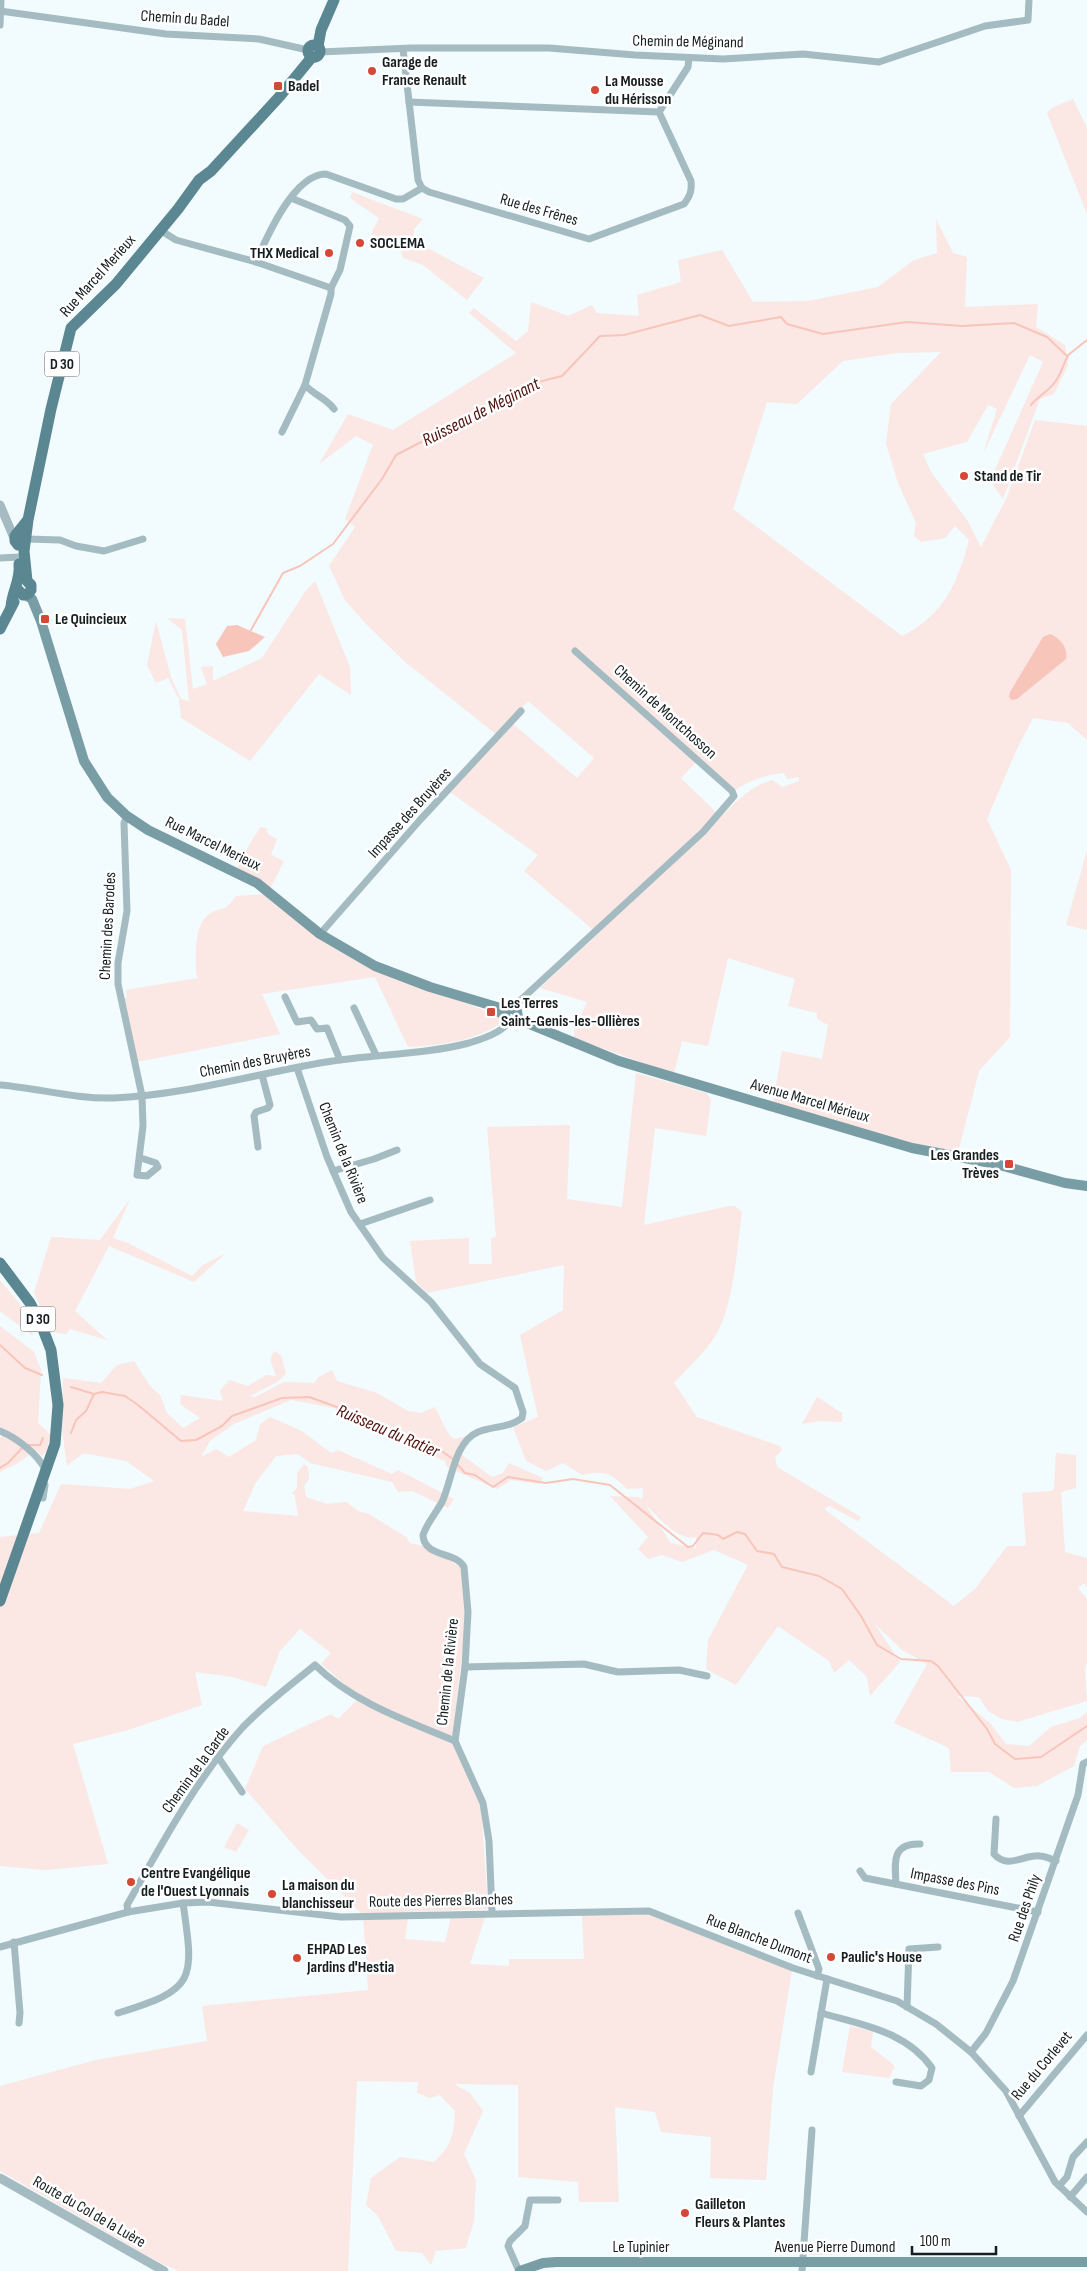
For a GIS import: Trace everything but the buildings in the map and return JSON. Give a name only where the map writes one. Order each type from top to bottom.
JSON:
[{"type":"main road","name":"Rue Marcel Merieux","points":[[334,0],[321,30],[315,51],[280,96],[211,171],[199,180],[178,209],[116,284],[71,328],[51,409],[28,520],[21,538],[19,557],[24,589],[36,597],[36,607],[84,761],[107,797],[127,816],[148,830],[257,883],[320,934],[375,966],[430,987],[489,1005],[511,1015]]},
{"type":"main road","name":"Rue Marcel Merieux","points":[[21,538],[24,589]]},
{"type":"main road","name":"D 30","points":[[0,629],[11,607],[12,597],[24,589]]},
{"type":"main road","name":"Avenue Marcel Mérieux","points":[[511,1015],[557,1037],[619,1060],[912,1148],[996,1164],[1065,1183],[1087,1186]]},
{"type":"main road","name":"D 30","points":[[0,1263],[30,1302],[51,1350],[58,1405],[56,1440],[58,1451],[43,1498],[22,1541]]},
{"type":"main road","name":"D 30","points":[[0,1601],[46,1472],[45,1460],[56,1440]]},
{"type":"main road","name":"Le Tupinier","points":[[525,2270],[556,2262],[605,2266],[762,2262]]},
{"type":"main road","name":"Avenue Pierre Dumond","points":[[762,2262],[803,2267],[1005,2267],[1087,2262]]},
{"type":"street","points":[[0,25],[1,0]]},
{"type":"street","name":"Chemin de Méginand","points":[[315,51],[411,48],[549,48],[723,59],[803,54],[879,62],[985,26],[1028,20],[1030,0]]},
{"type":"street","name":"Chemin du Badel","points":[[1,12],[166,34],[259,39],[315,51]]},
{"type":"street","points":[[256,262],[273,223],[291,198],[307,180],[316,174],[326,174],[403,199],[422,188],[418,180],[403,49]]},
{"type":"street","points":[[409,102],[659,112],[688,66],[689,58]]},
{"type":"street","name":"Rue des Frênes","points":[[422,188],[429,192],[589,239],[684,204],[689,198],[692,191],[691,181],[659,112]]},
{"type":"street","points":[[282,432],[305,385],[331,294],[330,288],[340,270],[350,226],[346,220],[291,198]]},
{"type":"street","points":[[160,230],[176,240],[256,262],[330,288]]},
{"type":"street","points":[[305,385],[312,393],[327,400],[334,409]]},
{"type":"street","points":[[0,505],[8,525],[21,538],[60,540],[76,546],[104,551],[142,539]]},
{"type":"street","points":[[0,558],[19,557]]},
{"type":"street","name":"Chemin de Montchosson","points":[[575,651],[732,790],[734,796]]},
{"type":"street","name":"Impasse des Bruyères","points":[[320,934],[420,820],[521,711]]},
{"type":"street","name":"Chemin des Bruyères","points":[[0,1085],[30,1088],[78,1098],[142,1096],[340,1060],[439,1049],[469,1043],[504,1027],[511,1015],[703,832],[734,796]]},
{"type":"street","name":"Chemin des Barodes","points":[[127,816],[124,822],[126,911],[118,963],[118,984],[142,1096],[141,1158]]},
{"type":"street","points":[[285,997],[297,1022],[311,1020],[317,1029],[327,1028],[340,1060]]},
{"type":"street","points":[[354,1008],[376,1056]]},
{"type":"street","name":"Chemin de la Rivière","points":[[297,1068],[333,1170],[351,1212],[383,1258],[431,1302],[480,1364],[515,1388],[523,1412],[522,1418],[516,1423],[478,1432],[469,1438],[457,1458],[446,1494],[423,1535],[423,1540],[430,1549],[460,1561],[464,1567],[468,1612],[465,1667],[455,1741],[483,1803],[488,1841],[492,1912]]},
{"type":"street","points":[[258,1147],[254,1116],[256,1112],[268,1108],[270,1105],[262,1075]]},
{"type":"street","points":[[333,1170],[374,1159],[397,1150]]},
{"type":"street","points":[[360,1224],[430,1200]]},
{"type":"street","points":[[0,1431],[17,1441],[31,1453],[45,1460],[50,1468],[43,1498]]},
{"type":"street","name":"Chemin de la Garde","points":[[128,1912],[127,1905],[173,1826],[218,1757],[251,1719],[315,1664],[326,1675],[366,1704],[455,1741]]},
{"type":"street","points":[[465,1667],[584,1664],[618,1672],[680,1670],[708,1676]]},
{"type":"street","points":[[218,1757],[242,1792]]},
{"type":"street","name":"Rue des Phily","points":[[971,2052],[986,2033],[1013,1981],[1078,1795],[1085,1763]]},
{"type":"street","points":[[996,1819],[994,1854],[998,1858],[1017,1862],[1030,1857],[1040,1856],[1056,1861]]},
{"type":"street","name":"Impasse des Pins","points":[[896,1884],[895,1858],[898,1851],[911,1844],[920,1844]]},
{"type":"street","name":"Impasse des Pins","points":[[860,1871],[865,1878],[1038,1912]]},
{"type":"street","name":"Route des Pierres Blanches","points":[[0,1947],[128,1912],[183,1903],[208,1902],[342,1917],[492,1912],[649,1911]]},
{"type":"street","points":[[118,2013],[166,1996],[178,1988],[185,1978],[190,1965],[183,1903]]},
{"type":"street","name":"Rue Blanche Dumont","points":[[649,1911],[817,1976],[896,2001],[936,2024],[971,2052],[1006,2090],[1032,2143],[1059,2186],[1087,2212]]},
{"type":"street","points":[[798,1913],[819,1969],[817,1976]]},
{"type":"street","points":[[14,1942],[20,2013],[19,2022]]},
{"type":"street","points":[[907,2007],[909,1949],[938,1947]]},
{"type":"street","points":[[811,2072],[827,1979]]},
{"type":"street","points":[[821,2013],[892,2033],[926,2059],[932,2068],[929,2080],[921,2086],[896,2082]]},
{"type":"street","name":"Rue du Corlevet","points":[[1019,2116],[1087,2035]]},
{"type":"street","points":[[803,2267],[812,2130]]},
{"type":"street","points":[[1059,2186],[1067,2177],[1073,2156],[1087,2142]]},
{"type":"street","points":[[1070,2196],[1087,2177]]},
{"type":"street","name":"Route du Col de la Luère","points":[[0,2178],[164,2271]]},
{"type":"street","name":"Le Tupinier","points":[[525,2270],[508,2246],[510,2241],[525,2226],[530,2200],[558,2200]]},
{"type":"shaded area","points":[[1073,99],[1087,128],[1087,214],[1047,113],[1052,108]]},
{"type":"shaded area","points":[[352,192],[423,219],[414,229],[414,241],[484,278],[467,300],[423,265],[403,258],[400,247],[371,234],[379,218],[350,198]]},
{"type":"shaded area","points":[[936,219],[953,253],[967,257],[965,307],[1038,304],[1036,327],[1065,345],[1068,365],[1054,394],[1040,399],[1003,499],[990,481],[1043,362],[1030,355],[983,454],[997,409],[988,405],[967,442],[923,454],[931,472],[967,520],[981,547],[1007,497],[1035,420],[1087,426],[1087,740],[1068,723],[1033,718],[1015,753],[987,819],[1011,870],[1010,1037],[979,1071],[958,1153],[903,1141],[773,1102],[782,1051],[822,1059],[828,1025],[817,1019],[817,1013],[788,1006],[795,979],[728,958],[708,1046],[682,1041],[674,1074],[574,1038],[574,1031],[587,1002],[540,988],[598,934],[524,871],[538,855],[450,792],[513,724],[577,778],[594,758],[528,701],[497,735],[404,661],[364,622],[345,600],[329,566],[355,527],[345,519],[373,445],[356,436],[319,464],[348,414],[393,430],[516,353],[469,313],[474,308],[516,341],[528,331],[531,302],[568,316],[592,305],[597,313],[639,316],[637,295],[681,282],[678,260],[722,250],[753,302],[808,301],[878,287],[914,260],[937,253]],"holes":[[[941,352],[891,404],[886,444],[898,483],[916,523],[914,536],[921,542],[945,538],[955,526],[969,540],[960,570],[947,597],[928,619],[902,636],[733,509],[767,402],[797,404],[843,361],[897,353]],[[700,758],[735,790],[758,778],[784,773],[787,779],[799,777],[799,781],[783,787],[772,780],[757,786],[744,795],[721,817],[681,778]]]},
{"type":"shaded area","points":[[315,581],[350,667],[351,695],[319,674],[250,761],[181,718],[179,699],[168,678],[156,683],[147,665],[156,621],[171,677],[181,699],[189,701],[182,630],[167,618],[185,619],[193,689],[207,684],[201,667],[213,666],[213,681],[262,658],[307,589]]},
{"type":"shaded area","points":[[237,625],[265,637],[249,651],[223,657],[216,644],[227,626]]},
{"type":"shaded area","points":[[1050,634],[1062,644],[1066,651],[1066,659],[1017,699],[1012,700],[1009,697],[1010,692],[1043,637]]},
{"type":"shaded area","points":[[261,827],[266,828],[268,834],[277,839],[271,855],[284,861],[270,889],[237,868]]},
{"type":"shaded area","points":[[1087,851],[1087,930],[1066,925]]},
{"type":"shaded area","points":[[266,894],[346,953],[486,1011],[499,1017],[501,1023],[468,1038],[444,1044],[408,1047],[375,977],[262,994],[280,1034],[137,1062],[122,999],[127,997],[126,990],[198,978],[196,973],[197,940],[198,932],[205,918],[211,913],[227,907],[236,896]]},
{"type":"shaded area","points":[[636,1073],[707,1093],[711,1100],[706,1136],[655,1128],[644,1225],[729,1206],[735,1206],[742,1212],[734,1274],[723,1321],[708,1346],[674,1383],[697,1417],[780,1446],[782,1450],[775,1457],[777,1467],[861,1517],[858,1521],[829,1506],[824,1509],[954,1606],[975,1589],[1007,1546],[1024,1546],[1026,1544],[1022,1493],[1052,1491],[1054,1487],[1056,1453],[1076,1455],[1076,1488],[1061,1492],[1065,1552],[1087,1558],[1087,1588],[1084,1583],[1078,1588],[1087,1599],[1087,1662],[1085,1670],[1087,1701],[1017,1722],[1002,1719],[988,1711],[979,1697],[957,1696],[990,1723],[1006,1744],[1029,1746],[1051,1727],[1080,1718],[1087,1712],[1087,1740],[1080,1746],[1074,1766],[1037,1786],[1014,1788],[989,1772],[951,1772],[949,1748],[894,1723],[927,1664],[902,1650],[874,1623],[900,1662],[870,1696],[867,1677],[849,1660],[834,1673],[829,1661],[778,1626],[736,1685],[706,1669],[708,1640],[748,1565],[714,1550],[682,1562],[662,1555],[648,1559],[638,1549],[648,1537],[610,1496],[639,1497],[642,1500],[643,1488],[627,1489],[607,1474],[582,1475],[563,1463],[546,1471],[526,1461],[513,1427],[538,1417],[520,1335],[563,1310],[564,1265],[427,1293],[416,1282],[410,1241],[469,1238],[469,1264],[492,1264],[491,1238],[496,1237],[487,1127],[570,1125],[567,1199],[622,1207]],"holes":[[[645,1504],[662,1521],[681,1535],[696,1537],[696,1548],[671,1543]]]},
{"type":"shaded area","points":[[130,1199],[113,1238],[128,1243],[192,1276],[203,1265],[226,1253],[194,1282],[109,1246],[75,1311],[107,1340],[70,1329],[66,1334],[52,1332],[34,1293],[51,1237],[100,1240]]},
{"type":"shaded area","points":[[0,1280],[27,1313],[33,1336],[0,1311]]},
{"type":"shaded area","points":[[0,1326],[34,1352],[41,1370],[38,1423],[51,1435],[47,1451],[42,1456],[36,1450],[16,1464],[0,1472],[0,1438],[6,1430],[0,1427]]},
{"type":"shaded area","points":[[274,1351],[281,1355],[286,1374],[277,1382],[250,1396],[255,1397],[284,1382],[314,1383],[319,1377],[332,1370],[337,1381],[377,1393],[408,1411],[421,1413],[435,1407],[448,1433],[454,1439],[470,1435],[458,1452],[492,1477],[503,1473],[509,1463],[543,1478],[540,1484],[511,1480],[497,1489],[447,1467],[445,1461],[408,1445],[334,1408],[291,1400],[234,1424],[210,1441],[201,1457],[216,1449],[229,1457],[256,1440],[260,1424],[270,1417],[302,1431],[331,1453],[338,1450],[392,1474],[398,1470],[454,1499],[448,1508],[412,1491],[398,1492],[392,1482],[310,1463],[298,1454],[276,1456],[255,1484],[243,1511],[298,1516],[295,1496],[292,1493],[297,1488],[297,1473],[304,1464],[308,1467],[309,1479],[304,1486],[306,1497],[327,1504],[346,1502],[358,1511],[369,1514],[406,1537],[410,1543],[423,1546],[462,1567],[467,1612],[452,1740],[481,1806],[488,1909],[409,1912],[405,1939],[445,1942],[451,1917],[485,1917],[470,1964],[509,1966],[509,1959],[584,1959],[582,1915],[650,1915],[792,1970],[773,2088],[766,2180],[710,2178],[711,2137],[661,2132],[655,2112],[615,2107],[619,2202],[579,2202],[578,2182],[518,2177],[518,2085],[454,2084],[470,2093],[483,2111],[464,2154],[476,2180],[474,2221],[466,2248],[436,2251],[431,2265],[422,2253],[396,2251],[378,2216],[366,2205],[371,2178],[400,2157],[434,2162],[440,2156],[451,2139],[455,2111],[440,2095],[430,2098],[417,2093],[418,2082],[357,2081],[348,2271],[179,2271],[158,2262],[0,2171],[0,2086],[96,2060],[207,2041],[202,2006],[368,1990],[363,1915],[298,1850],[245,1789],[263,1746],[331,1714],[338,1719],[360,1697],[321,1664],[331,1653],[300,1629],[280,1651],[266,1687],[233,1677],[195,1672],[202,1705],[128,1730],[73,1744],[108,1864],[46,1870],[0,1866],[0,1537],[39,1533],[61,1484],[130,1489],[154,1481],[126,1461],[83,1453],[67,1466],[61,1422],[63,1378],[101,1383],[117,1365],[134,1361],[150,1386],[160,1395],[167,1413],[183,1428],[200,1418],[180,1404],[181,1395],[223,1401],[220,1391],[229,1380],[248,1386],[266,1375],[276,1376],[270,1359]]},
{"type":"shaded area","points":[[817,1397],[842,1413],[842,1422],[819,1421],[802,1424]]},
{"type":"shaded area","points":[[237,1823],[249,1830],[236,1852],[224,1847]]},
{"type":"shaded area","points":[[850,2026],[873,2031],[871,2047],[895,2066],[889,2078],[842,2072]]},
{"type":"shaded area","points":[[809,2243],[811,2245],[836,2246],[834,2255],[809,2255]]},
{"type":"waterway","name":"Ruisseau de Méginant","points":[[251,630],[283,573],[300,566],[333,544],[382,479],[396,455],[538,382],[562,376],[600,336],[624,335],[700,315],[729,326],[781,317],[787,324],[823,334],[907,322],[962,326],[1014,323],[1047,337],[1067,356],[1087,340]]},
{"type":"waterway","points":[[1031,405],[1055,382],[1068,356]]},
{"type":"waterway","name":"Ruisseau du Ratier","points":[[0,1345],[25,1368],[42,1375]]},
{"type":"waterway","name":"Ruisseau du Ratier","points":[[71,1387],[94,1394],[102,1392],[125,1396],[181,1441],[196,1440],[222,1426],[232,1416],[282,1398],[309,1397],[439,1449],[454,1460]]},
{"type":"waterway","points":[[71,1433],[76,1420],[86,1411],[94,1394]]},
{"type":"waterway","points":[[28,1445],[40,1445],[43,1438]]},
{"type":"waterway","points":[[0,1468],[8,1463],[24,1446]]},
{"type":"waterway","name":"Ruisseau du Ratier","points":[[457,1464],[465,1473],[475,1475],[493,1487],[508,1477],[546,1483],[573,1479],[610,1485],[688,1547],[693,1546],[703,1533],[718,1535],[723,1539],[737,1532],[745,1534],[757,1551],[774,1554],[782,1567],[819,1576],[842,1589],[861,1616],[877,1645],[901,1659],[931,1661],[938,1666],[987,1729],[995,1744],[1015,1759],[1041,1757],[1087,1726]]},
{"type":"place","name":"Garage de France Renault","points":[[372,71]]},
{"type":"place","name":"Badel","points":[[278,86]]},
{"type":"place","name":"La Mousse du Hérisson","points":[[595,90]]},
{"type":"place","name":"SOCLEMA","points":[[360,243]]},
{"type":"place","name":"THX Medical","points":[[329,253]]},
{"type":"place","name":"Stand de Tir","points":[[964,476]]},
{"type":"place","name":"Le Quincieux","points":[[45,619]]},
{"type":"place","name":"Les Terres Saint-Genis-les-Ollières","points":[[491,1012]]},
{"type":"place","name":"Les Grandes Trèves","points":[[1009,1164]]},
{"type":"place","name":"Centre Evangélique de l'Ouest Lyonnais","points":[[131,1882]]},
{"type":"place","name":"La maison du blanchisseur","points":[[272,1894]]},
{"type":"place","name":"Paulic's House","points":[[831,1957]]},
{"type":"place","name":"EHPAD Les Jardins d'Hestia","points":[[297,1958]]},
{"type":"place","name":"Gailleton Fleurs & Plantes","points":[[685,2213]]}]
